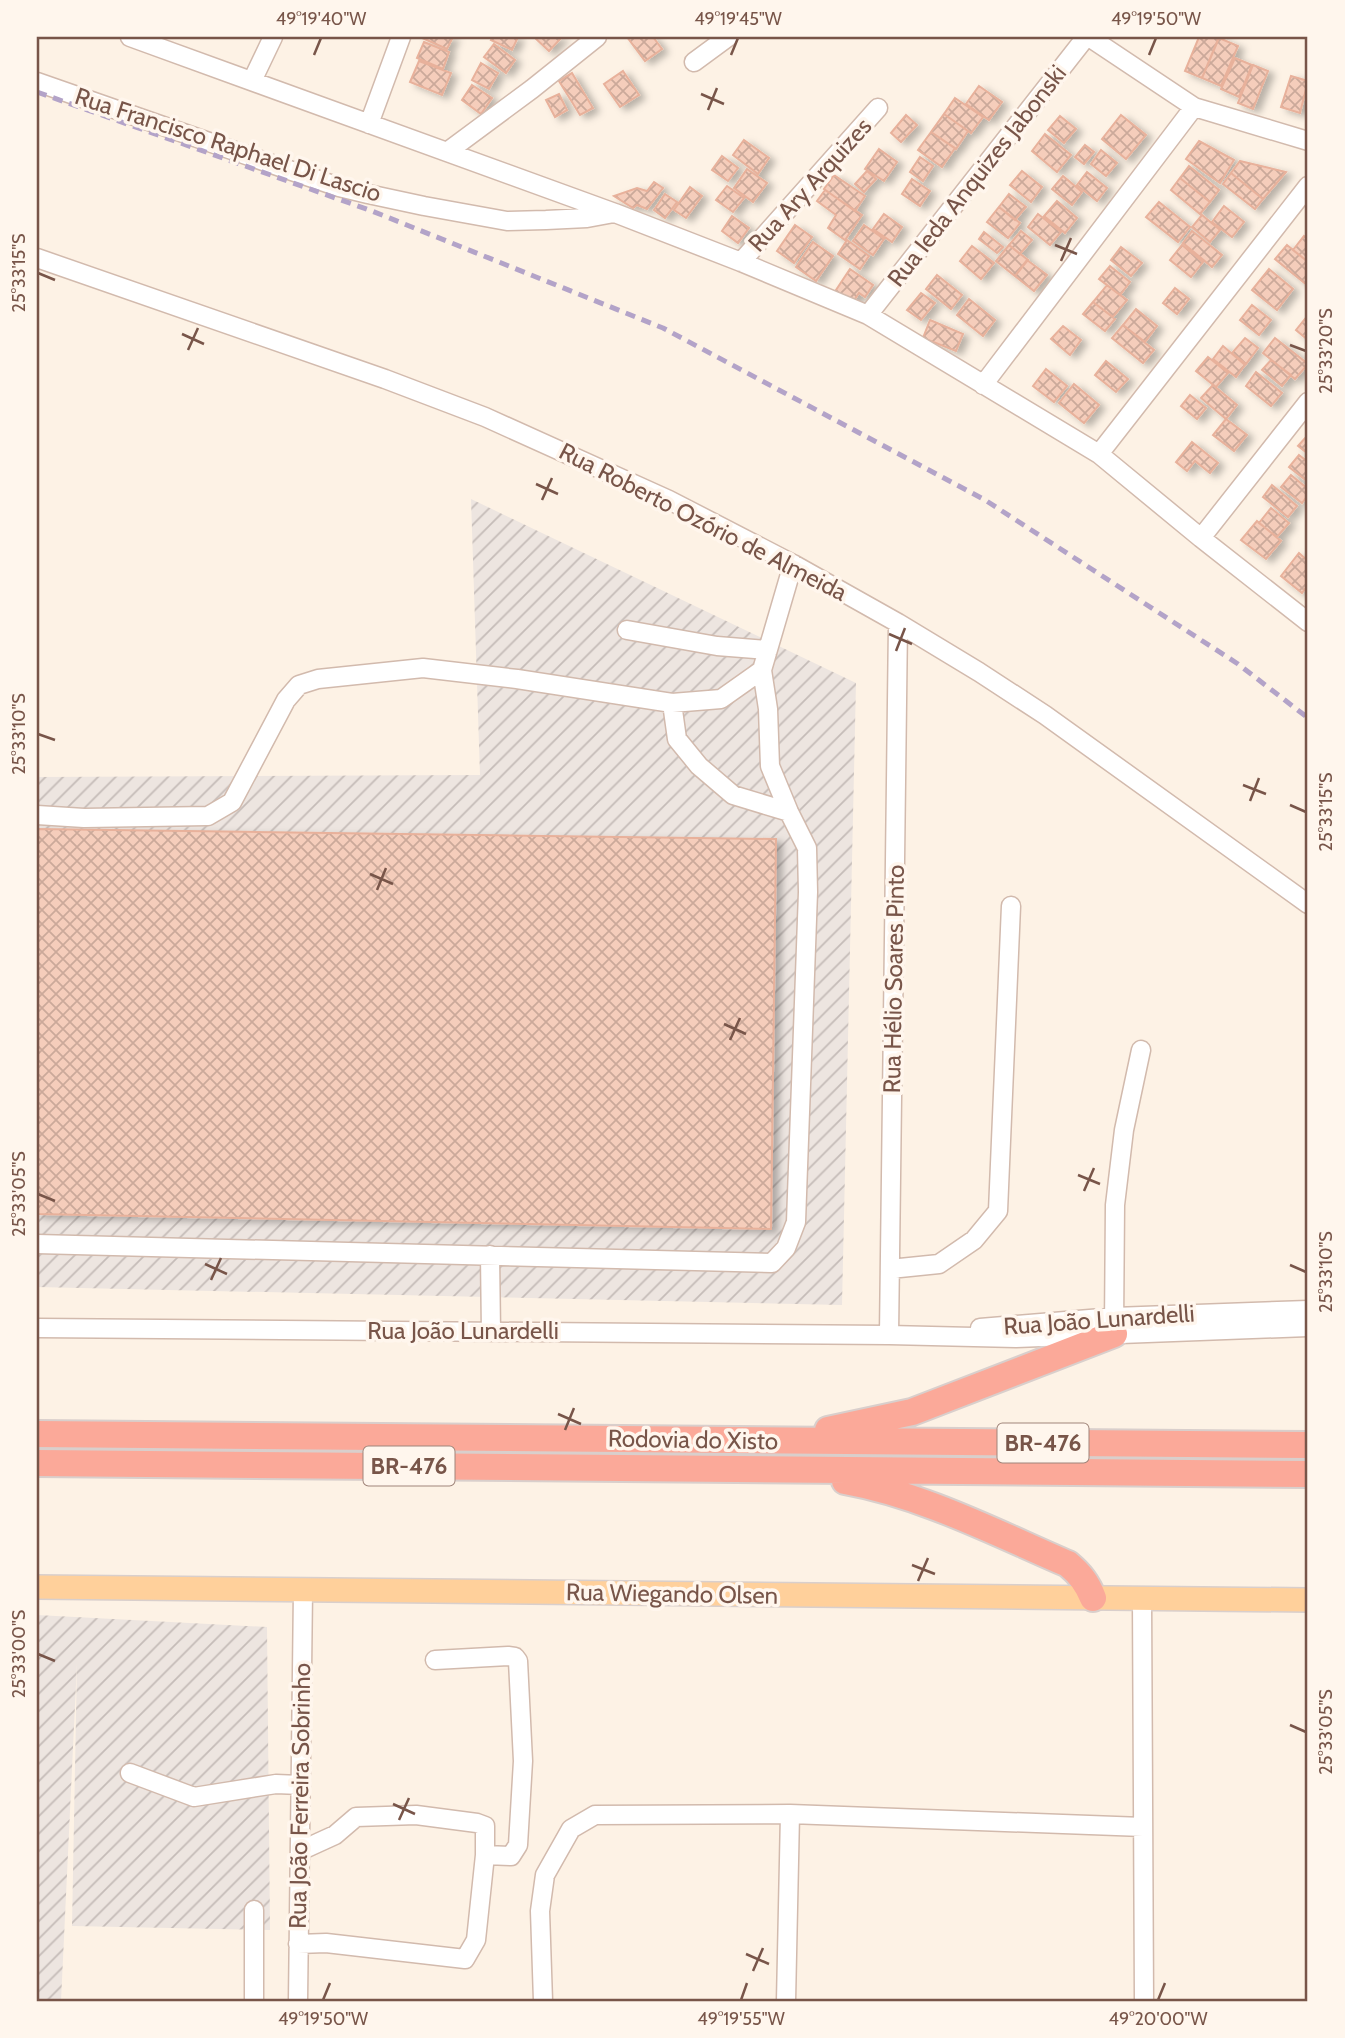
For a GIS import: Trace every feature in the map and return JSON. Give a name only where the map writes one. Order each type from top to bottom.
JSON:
[{"type":"highway","points":[[778,1440],[912,1412],[1114,1325]]},
{"type":"highway","name":"Rodovia do Xisto","points":[[37,1434],[1308,1445]]},
{"type":"highway","name":"Rodovia do Xisto","points":[[37,1463],[1308,1474]]},
{"type":"highway","points":[[782,1469],[868,1485],[944,1511],[1068,1564],[1086,1582],[1093,1598]]},
{"type":"main road","name":"Rua Wiegando Olsen","points":[[37,1587],[1308,1600]]},
{"type":"street","points":[[130,37],[615,213]]},
{"type":"street","points":[[253,81],[274,37]]},
{"type":"street","points":[[369,124],[401,37]]},
{"type":"street","points":[[447,152],[597,37]]},
{"type":"street","points":[[694,62],[728,37]]},
{"type":"street","points":[[1088,37],[1194,107],[1308,141]]},
{"type":"street","name":"Rua Ieda Anquizes Jabonski","points":[[867,315],[1088,37]]},
{"type":"street","name":"Rua Francisco Raphael Di Lascio","points":[[37,82],[340,187],[507,221],[615,213],[867,315],[1099,454],[1201,538],[1307,619]]},
{"type":"street","points":[[983,385],[1194,107]]},
{"type":"street","name":"Rua Ary Arquizes","points":[[741,262],[878,108]]},
{"type":"street","points":[[1099,454],[1308,186]]},
{"type":"street","name":"Rua Roberto Ozório de Almeida","points":[[37,258],[385,379],[485,417],[669,500],[793,564],[898,623],[1045,715],[1308,904]]},
{"type":"street","points":[[1201,538],[1308,402]]},
{"type":"street","points":[[37,1244],[772,1263],[786,1248],[796,1222],[808,892],[807,848],[770,766],[768,709],[762,670],[793,564]]},
{"type":"street","name":"Rua Hélio Soares Pinto","points":[[889,1335],[898,623]]},
{"type":"street","points":[[627,630],[716,646],[768,650]]},
{"type":"street","points":[[37,815],[84,818],[208,816],[232,802],[286,701],[299,685],[318,679],[423,668],[517,679],[672,703],[721,699],[762,670]]},
{"type":"street","points":[[672,703],[677,739],[699,766],[733,795],[789,812]]},
{"type":"street","points":[[890,1269],[939,1264],[975,1240],[998,1211],[1011,906]]},
{"type":"street","points":[[1114,1325],[1115,1205],[1124,1130],[1141,1050]]},
{"type":"street","points":[[490,1255],[491,1332]]},
{"type":"street","name":"Rua João Lunardelli","points":[[37,1328],[1016,1338],[1114,1325],[1308,1310]]},
{"type":"street","name":"Rua João Lunardelli","points":[[1114,1325],[1308,1327]]},
{"type":"street","name":"Rua João Ferreira Sobrinho","points":[[298,2001],[303,1590]]},
{"type":"street","points":[[1142,1598],[1144,2001]]},
{"type":"street","points":[[435,1660],[508,1656],[519,1661],[523,1762],[518,1845],[511,1856],[485,1855]]},
{"type":"street","points":[[130,1773],[194,1797],[276,1784],[300,1785]]},
{"type":"street","points":[[542,2001],[540,1910],[545,1875],[571,1829],[595,1815],[790,1814],[1143,1827]]},
{"type":"street","points":[[786,2001],[790,1814]]},
{"type":"street","points":[[298,1944],[327,1943],[465,1959],[476,1940],[485,1855],[485,1826],[416,1815],[356,1816],[335,1835],[300,1851]]},
{"type":"street","points":[[254,1910],[254,2001]]},
{"type":"shaded area","points":[[471,499],[856,683],[842,1305],[37,1287],[37,777],[480,775]]},
{"type":"shaded area","points":[[37,1615],[267,1627],[270,1930],[72,1926],[77,1663],[61,2001],[37,2001]]},
{"type":"building","points":[[420,37],[453,37],[447,49]]},
{"type":"building","points":[[493,37],[518,37],[512,50],[491,40]]},
{"type":"building","points":[[534,37],[562,37],[549,51]]},
{"type":"building","points":[[627,37],[653,37],[662,49],[645,61]]},
{"type":"building","points":[[1199,37],[1219,37],[1202,78],[1185,71]]},
{"type":"building","points":[[1219,38],[1238,46],[1221,86],[1202,78]]},
{"type":"building","points":[[424,42],[449,52],[443,69],[417,58]]},
{"type":"building","points":[[494,44],[515,60],[506,73],[484,57]]},
{"type":"building","points":[[1235,58],[1252,65],[1239,97],[1221,89]]},
{"type":"building","points":[[419,61],[451,73],[442,95],[410,82]]},
{"type":"building","points":[[481,63],[498,73],[489,89],[472,80]]},
{"type":"building","points":[[1253,65],[1268,71],[1253,109],[1238,103]]},
{"type":"building","points":[[623,71],[639,95],[620,107],[604,84]]},
{"type":"building","points":[[572,73],[593,108],[580,115],[559,81]]},
{"type":"building","points":[[1291,76],[1308,81],[1300,113],[1281,107]]},
{"type":"building","points":[[472,85],[492,98],[481,114],[462,100]]},
{"type":"building","points":[[979,86],[1002,102],[989,120],[966,104]]},
{"type":"building","points":[[559,94],[567,110],[555,117],[546,100]]},
{"type":"building","points":[[955,98],[983,117],[971,133],[944,114]]},
{"type":"building","points":[[944,114],[968,131],[956,149],[931,132]]},
{"type":"building","points":[[906,115],[917,125],[901,142],[891,133]]},
{"type":"building","points":[[1121,115],[1146,135],[1126,159],[1102,139]]},
{"type":"building","points":[[1060,116],[1076,129],[1064,143],[1048,130]]},
{"type":"building","points":[[931,132],[955,148],[942,167],[918,150]]},
{"type":"building","points":[[1045,134],[1071,155],[1057,172],[1032,151]]},
{"type":"building","points":[[744,140],[769,158],[758,174],[733,155]]},
{"type":"building","points":[[1199,141],[1234,160],[1220,183],[1186,159]]},
{"type":"building","points":[[1085,145],[1094,152],[1084,164],[1075,157]]},
{"type":"building","points":[[879,149],[897,162],[884,181],[865,169]]},
{"type":"building","points":[[1101,150],[1117,163],[1106,176],[1091,164]]},
{"type":"building","points":[[722,156],[738,168],[728,181],[712,170]]},
{"type":"building","points":[[920,157],[933,166],[923,181],[910,172]]},
{"type":"building","points":[[1240,161],[1286,172],[1263,199],[1231,173]]},
{"type":"building","points":[[1189,166],[1219,190],[1210,202],[1180,178]]},
{"type":"building","points":[[747,169],[767,183],[753,202],[734,188]]},
{"type":"building","points":[[867,171],[876,179],[864,192],[855,184]]},
{"type":"building","points":[[1022,171],[1042,187],[1031,202],[1010,185]]},
{"type":"building","points":[[1087,172],[1107,188],[1097,201],[1077,185]]},
{"type":"building","points":[[1231,173],[1263,199],[1255,209],[1223,184]]},
{"type":"building","points":[[834,175],[865,196],[855,211],[824,189]]},
{"type":"building","points":[[1063,176],[1082,192],[1072,205],[1052,189]]},
{"type":"building","points":[[1180,178],[1210,202],[1200,214],[1171,190]]},
{"type":"building","points":[[912,179],[930,191],[920,206],[902,194]]},
{"type":"building","points":[[654,182],[663,188],[647,209],[637,205],[633,208],[614,196],[637,188],[647,191]]},
{"type":"building","points":[[727,186],[744,198],[733,212],[716,200]]},
{"type":"building","points":[[690,187],[702,196],[686,218],[674,210]]},
{"type":"building","points":[[825,190],[862,215],[845,240],[828,228],[836,215],[817,201]]},
{"type":"building","points":[[665,194],[677,202],[665,218],[654,210]]},
{"type":"building","points":[[1009,194],[1026,207],[1015,220],[999,207]]},
{"type":"building","points":[[1057,201],[1077,218],[1065,233],[1044,216]]},
{"type":"building","points":[[1159,202],[1190,227],[1178,242],[1146,217]]},
{"type":"building","points":[[1224,206],[1244,222],[1232,237],[1212,222]]},
{"type":"building","points":[[999,207],[1020,223],[1008,238],[987,222]]},
{"type":"building","points":[[884,214],[902,227],[892,242],[873,229]]},
{"type":"building","points":[[1038,214],[1061,232],[1050,245],[1028,227]]},
{"type":"building","points":[[1202,215],[1220,230],[1210,242],[1192,227]]},
{"type":"building","points":[[732,216],[749,228],[738,243],[722,231]]},
{"type":"building","points":[[795,225],[812,237],[794,263],[777,251]]},
{"type":"building","points":[[864,225],[884,239],[873,255],[853,241]]},
{"type":"building","points":[[1021,231],[1032,240],[1020,254],[1009,245]]},
{"type":"building","points":[[1192,231],[1222,255],[1212,267],[1183,243]]},
{"type":"building","points":[[984,232],[1003,247],[997,253],[979,239]]},
{"type":"building","points":[[1304,236],[1308,239],[1308,262],[1293,250]]},
{"type":"building","points":[[847,240],[869,256],[860,269],[838,254]]},
{"type":"building","points":[[813,242],[833,256],[816,281],[796,267]]},
{"type":"building","points":[[1009,245],[1028,260],[1015,276],[996,261]]},
{"type":"building","points":[[1182,245],[1203,262],[1191,277],[1170,260]]},
{"type":"building","points":[[1287,245],[1308,262],[1308,286],[1275,259]]},
{"type":"building","points":[[972,246],[994,263],[981,279],[960,261]]},
{"type":"building","points":[[1121,247],[1142,263],[1131,276],[1111,260]]},
{"type":"building","points":[[1027,260],[1047,275],[1034,291],[1015,276]]},
{"type":"building","points":[[1110,266],[1130,282],[1120,295],[1099,279]]},
{"type":"building","points":[[850,269],[873,285],[865,297],[859,293],[851,305],[834,293]]},
{"type":"building","points":[[1269,269],[1293,289],[1277,310],[1252,290]]},
{"type":"building","points":[[937,275],[962,295],[951,309],[926,289]]},
{"type":"building","points":[[1107,285],[1127,300],[1113,317],[1093,302]]},
{"type":"building","points":[[1175,288],[1189,299],[1177,314],[1163,303]]},
{"type":"building","points":[[921,293],[935,303],[921,320],[907,310]]},
{"type":"building","points":[[969,299],[995,320],[983,336],[957,315]]},
{"type":"building","points":[[1093,302],[1115,319],[1105,331],[1083,314]]},
{"type":"building","points":[[1252,305],[1271,320],[1259,335],[1240,320]]},
{"type":"building","points":[[1136,309],[1157,326],[1145,342],[1123,325]]},
{"type":"building","points":[[1308,315],[1308,340],[1296,330]]},
{"type":"building","points":[[930,320],[963,334],[956,351],[923,338]]},
{"type":"building","points":[[1123,325],[1154,350],[1143,363],[1112,338]]},
{"type":"building","points":[[1063,326],[1081,340],[1070,355],[1051,339]]},
{"type":"building","points":[[1245,338],[1258,348],[1246,364],[1232,353]]},
{"type":"building","points":[[1275,338],[1308,364],[1295,379],[1263,353]]},
{"type":"building","points":[[1223,346],[1245,365],[1236,377],[1213,359]]},
{"type":"building","points":[[1208,357],[1228,373],[1216,387],[1196,371]]},
{"type":"building","points":[[1271,360],[1291,375],[1282,386],[1262,370]]},
{"type":"building","points":[[1106,361],[1128,379],[1116,392],[1095,375]]},
{"type":"building","points":[[1046,369],[1067,386],[1054,402],[1033,386]]},
{"type":"building","points":[[1256,372],[1282,393],[1271,406],[1246,386]]},
{"type":"building","points":[[1074,384],[1099,405],[1084,423],[1059,403]]},
{"type":"building","points":[[1213,385],[1237,405],[1226,419],[1201,398]]},
{"type":"building","points":[[1190,395],[1206,408],[1197,419],[1181,406]]},
{"type":"building","points":[[1226,419],[1247,435],[1234,451],[1213,435]]},
{"type":"building","points":[[1308,437],[1308,454],[1298,446]]},
{"type":"building","points":[[1192,442],[1218,463],[1210,473],[1195,461],[1187,471],[1176,462]]},
{"type":"building","points":[[1299,455],[1308,462],[1308,482],[1289,467]]},
{"type":"building","points":[[1291,475],[1308,489],[1308,495],[1302,503],[1281,487]]},
{"type":"building","points":[[1272,485],[1297,506],[1288,517],[1263,497]]},
{"type":"building","points":[[1271,508],[1289,523],[1277,537],[1259,523]]},
{"type":"building","points":[[1257,521],[1281,541],[1266,559],[1241,540]]},
{"type":"building","points":[[1299,553],[1308,561],[1308,585],[1302,593],[1281,576]]},
{"type":"building","points":[[37,829],[776,839],[771,1229],[37,1214]]},
{"type":"railway","points":[[37,92],[372,211],[663,328],[985,500],[1238,664],[1308,718]]}]
